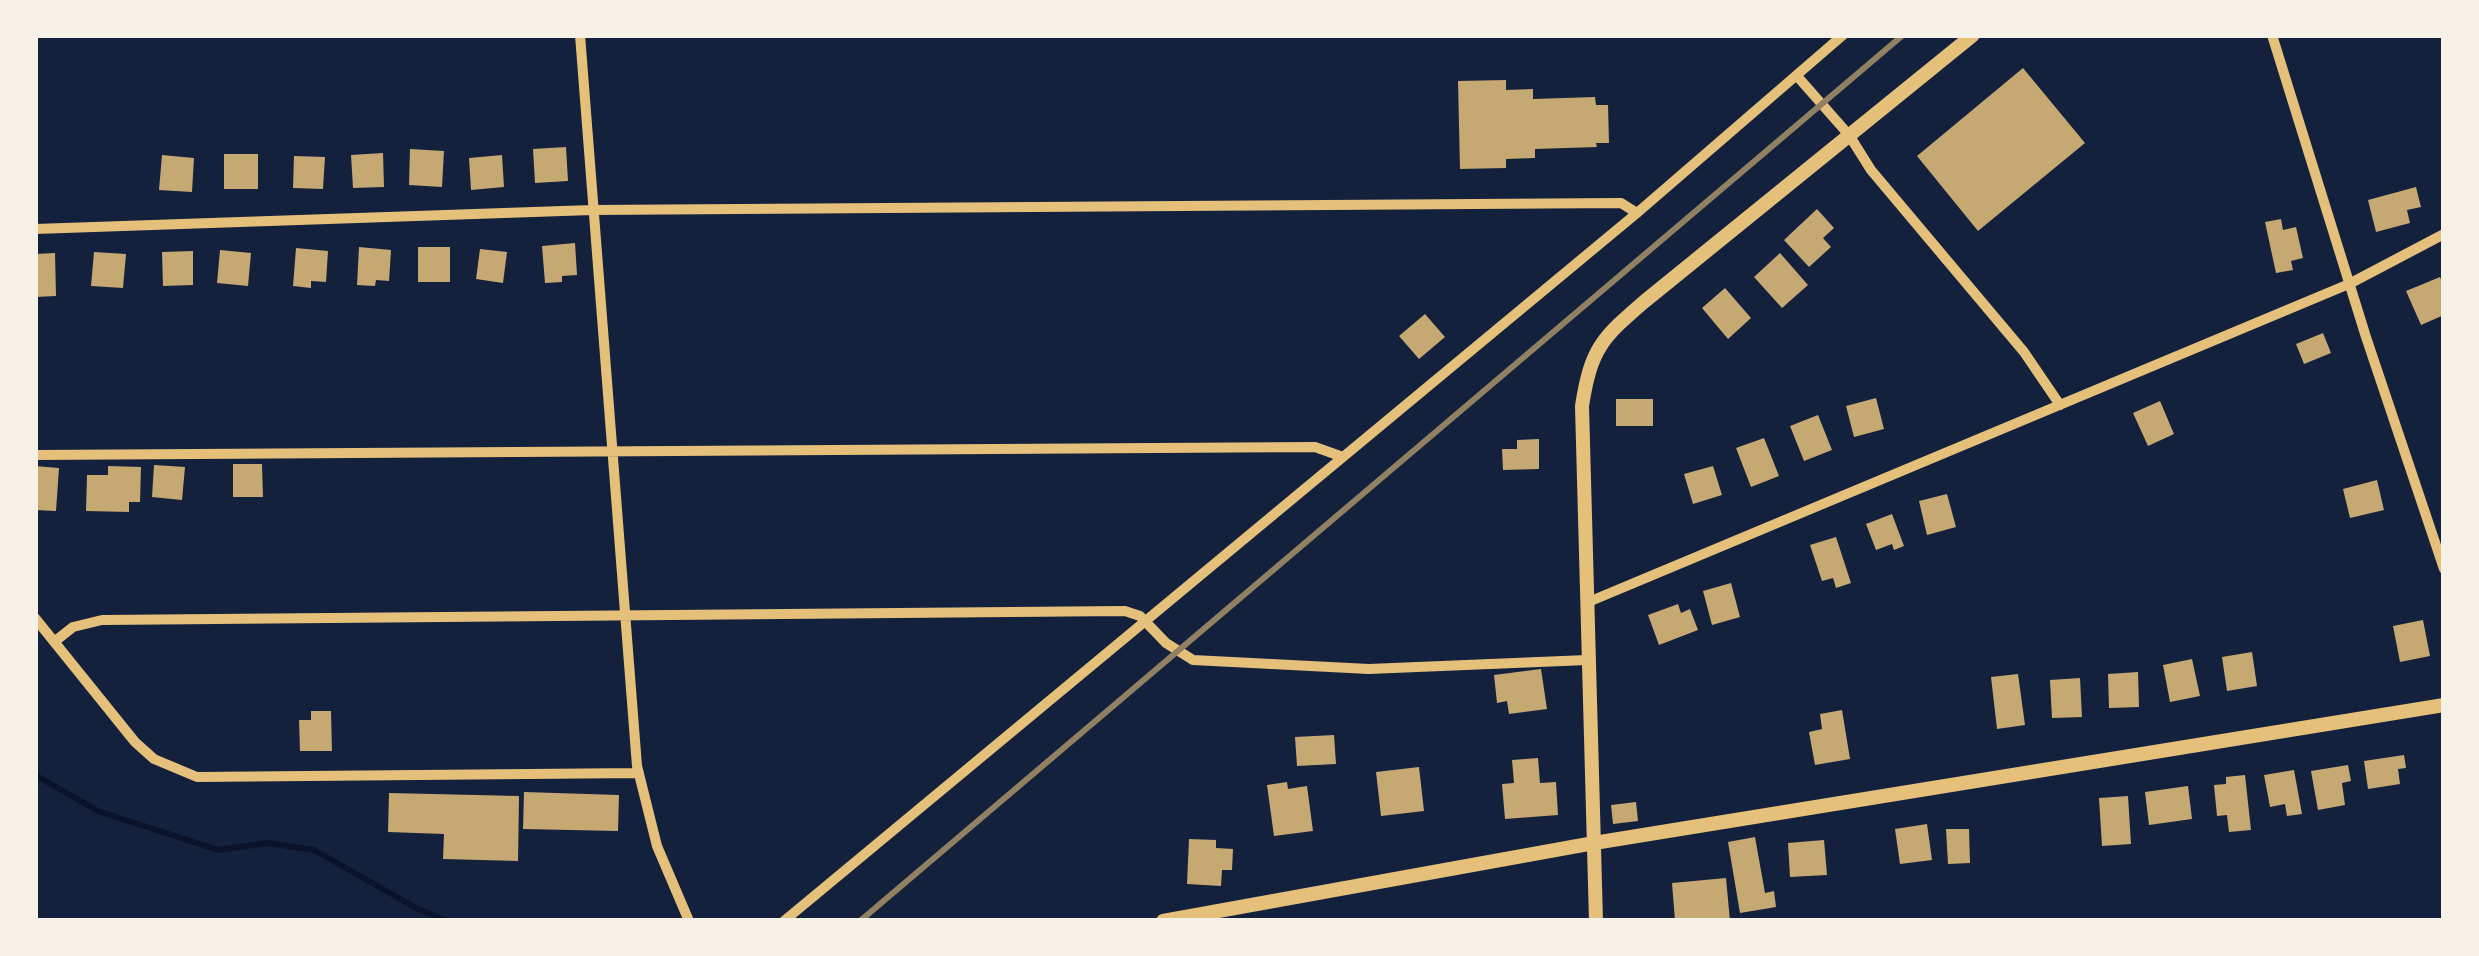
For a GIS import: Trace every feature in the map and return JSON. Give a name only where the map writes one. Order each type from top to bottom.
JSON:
[{"type":"street","points":[[580,35],[623,616],[639,773],[657,846],[688,921]]},
{"type":"street","points":[[784,921],[1637,213],[1843,35]]},
{"type":"street","points":[[1596,921],[1582,406],[1588,368],[1605,336],[1973,35]]},
{"type":"street","points":[[2272,35],[2444,569]]},
{"type":"street","points":[[1797,76],[2024,352],[2060,405]]},
{"type":"street","points":[[35,229],[592,210],[1622,204],[1637,213]]},
{"type":"street","points":[[1586,603],[2350,284],[2444,234]]},
{"type":"street","points":[[35,456],[1315,447],[1343,457]]},
{"type":"street","points":[[54,642],[73,627],[102,620],[1124,611],[1146,620],[1166,643],[1193,660],[1370,669],[1587,660]]},
{"type":"street","points":[[35,618],[135,742],[154,759],[197,777],[639,773]]},
{"type":"street","points":[[1163,921],[1594,844],[2444,705]]},
{"type":"building","points":[[2023,68],[2085,143],[1978,231],[1917,156]]},
{"type":"building","points":[[1506,80],[1506,90],[1533,89],[1533,99],[1595,97],[1596,105],[1608,105],[1609,143],[1596,143],[1597,147],[1535,149],[1535,158],[1506,159],[1506,168],[1460,169],[1458,81]]},
{"type":"building","points":[[566,147],[568,181],[535,183],[533,149]]},
{"type":"building","points":[[410,149],[444,151],[442,187],[409,185]]},
{"type":"building","points":[[383,153],[384,187],[353,188],[351,155]]},
{"type":"building","points":[[224,154],[258,154],[258,189],[224,189]]},
{"type":"building","points":[[162,155],[194,158],[192,192],[159,190]]},
{"type":"building","points":[[502,155],[504,187],[471,190],[469,158]]},
{"type":"building","points":[[294,156],[325,157],[323,189],[293,188]]},
{"type":"building","points":[[2416,187],[2421,207],[2407,210],[2410,223],[2376,232],[2368,200]]},
{"type":"building","points":[[1817,209],[1834,228],[1823,238],[1831,247],[1809,267],[1784,240]]},
{"type":"building","points":[[2281,219],[2283,230],[2296,227],[2303,258],[2291,261],[2293,270],[2276,273],[2265,222]]},
{"type":"building","points":[[575,243],[577,275],[562,276],[562,282],[545,283],[542,246]]},
{"type":"building","points":[[359,247],[391,250],[389,281],[376,280],[375,286],[357,285]]},
{"type":"building","points":[[418,247],[450,247],[450,282],[418,282]]},
{"type":"building","points":[[296,248],[328,251],[326,282],[311,281],[311,288],[293,286]]},
{"type":"building","points":[[480,249],[507,252],[503,283],[476,279]]},
{"type":"building","points":[[220,250],[251,253],[248,286],[217,283]]},
{"type":"building","points":[[193,251],[193,285],[163,286],[162,252]]},
{"type":"building","points":[[94,252],[126,254],[123,288],[91,286]]},
{"type":"building","points":[[55,253],[56,296],[35,297],[35,254]]},
{"type":"building","points":[[1780,253],[1808,285],[1782,308],[1754,277]]},
{"type":"building","points":[[2440,277],[2444,315],[2421,325],[2406,291]]},
{"type":"building","points":[[1725,288],[1751,318],[1728,339],[1702,308]]},
{"type":"building","points":[[1425,314],[1445,337],[1419,359],[1399,336]]},
{"type":"building","points":[[2323,333],[2331,353],[2304,364],[2296,344]]},
{"type":"building","points":[[1876,398],[1884,429],[1854,437],[1846,406]]},
{"type":"building","points":[[1616,399],[1653,399],[1653,426],[1616,426]]},
{"type":"building","points":[[2160,401],[2174,434],[2148,446],[2133,413]]},
{"type":"building","points":[[1818,415],[1832,450],[1804,461],[1790,426]]},
{"type":"building","points":[[1764,438],[1779,476],[1751,487],[1736,448]]},
{"type":"building","points":[[1539,439],[1539,469],[1503,470],[1502,449],[1517,449],[1517,440]]},
{"type":"building","points":[[233,464],[262,464],[263,497],[233,497]]},
{"type":"building","points":[[154,465],[185,467],[182,500],[152,497]]},
{"type":"building","points":[[35,466],[59,468],[56,511],[35,510]]},
{"type":"building","points":[[108,466],[141,467],[140,502],[129,502],[129,512],[86,511],[87,475],[108,475]]},
{"type":"building","points":[[1713,466],[1722,495],[1693,504],[1684,474]]},
{"type":"building","points":[[2377,480],[2384,510],[2350,518],[2343,489]]},
{"type":"building","points":[[1947,494],[1956,527],[1927,535],[1919,501]]},
{"type":"building","points":[[1892,514],[1904,546],[1894,550],[1892,544],[1876,550],[1866,524]]},
{"type":"building","points":[[1836,537],[1851,583],[1836,588],[1833,578],[1822,581],[1810,545]]},
{"type":"building","points":[[1731,583],[1740,617],[1712,625],[1703,591]]},
{"type":"building","points":[[1678,604],[1681,613],[1690,609],[1698,630],[1659,645],[1648,615]]},
{"type":"building","points":[[2423,620],[2430,656],[2400,662],[2393,626]]},
{"type":"building","points":[[2252,652],[2257,686],[2227,691],[2222,657]]},
{"type":"building","points":[[2192,659],[2200,696],[2170,702],[2163,665]]},
{"type":"building","points":[[1541,669],[1547,709],[1509,714],[1507,701],[1497,703],[1494,675]]},
{"type":"building","points":[[2138,672],[2139,707],[2109,708],[2108,674]]},
{"type":"building","points":[[2018,674],[2025,725],[1997,729],[1991,677]]},
{"type":"building","points":[[2080,678],[2082,717],[2052,718],[2050,680]]},
{"type":"building","points":[[1842,710],[1850,759],[1815,765],[1809,732],[1822,729],[1820,714]]},
{"type":"building","points":[[311,711],[331,711],[332,751],[300,751],[299,720],[311,720]]},
{"type":"building","points":[[1334,735],[1336,764],[1297,766],[1295,737]]},
{"type":"building","points":[[2404,755],[2406,768],[2398,769],[2400,784],[2368,789],[2364,761]]},
{"type":"building","points":[[1538,758],[1540,783],[1556,782],[1558,815],[1505,819],[1502,784],[1514,783],[1512,760]]},
{"type":"building","points":[[2348,765],[2351,781],[2342,783],[2345,805],[2318,810],[2311,771]]},
{"type":"building","points":[[1419,767],[1424,811],[1381,816],[1376,772]]},
{"type":"building","points":[[2294,770],[2302,814],[2287,816],[2285,804],[2270,807],[2264,775]]},
{"type":"building","points":[[2245,775],[2251,830],[2229,832],[2227,815],[2217,816],[2214,785],[2226,784],[2226,777]]},
{"type":"building","points":[[1287,782],[1288,789],[1307,786],[1313,831],[1274,836],[1267,785]]},
{"type":"building","points":[[2188,786],[2192,819],[2149,825],[2145,792]]},
{"type":"building","points":[[524,792],[619,795],[618,831],[523,829]]},
{"type":"building","points":[[389,793],[519,796],[518,861],[443,859],[444,834],[388,832]]},
{"type":"building","points":[[2128,796],[2131,844],[2102,846],[2099,798]]},
{"type":"building","points":[[1636,802],[1638,821],[1613,824],[1611,805]]},
{"type":"building","points":[[1927,824],[1932,860],[1900,864],[1895,829]]},
{"type":"building","points":[[1946,829],[1969,829],[1970,863],[1948,864]]},
{"type":"building","points":[[1755,837],[1765,893],[1774,891],[1776,907],[1740,913],[1728,842]]},
{"type":"building","points":[[1189,839],[1216,840],[1216,848],[1233,849],[1232,870],[1222,870],[1221,886],[1187,884]]},
{"type":"building","points":[[1824,840],[1827,875],[1790,877],[1788,843]]},
{"type":"building","points":[[1726,878],[1730,921],[1675,921],[1672,883]]},
{"type":"waterway","points":[[35,775],[98,811],[218,850],[268,843],[314,850],[418,909],[447,921]]},
{"type":"railway","points":[[860,921],[1903,35]]}]
